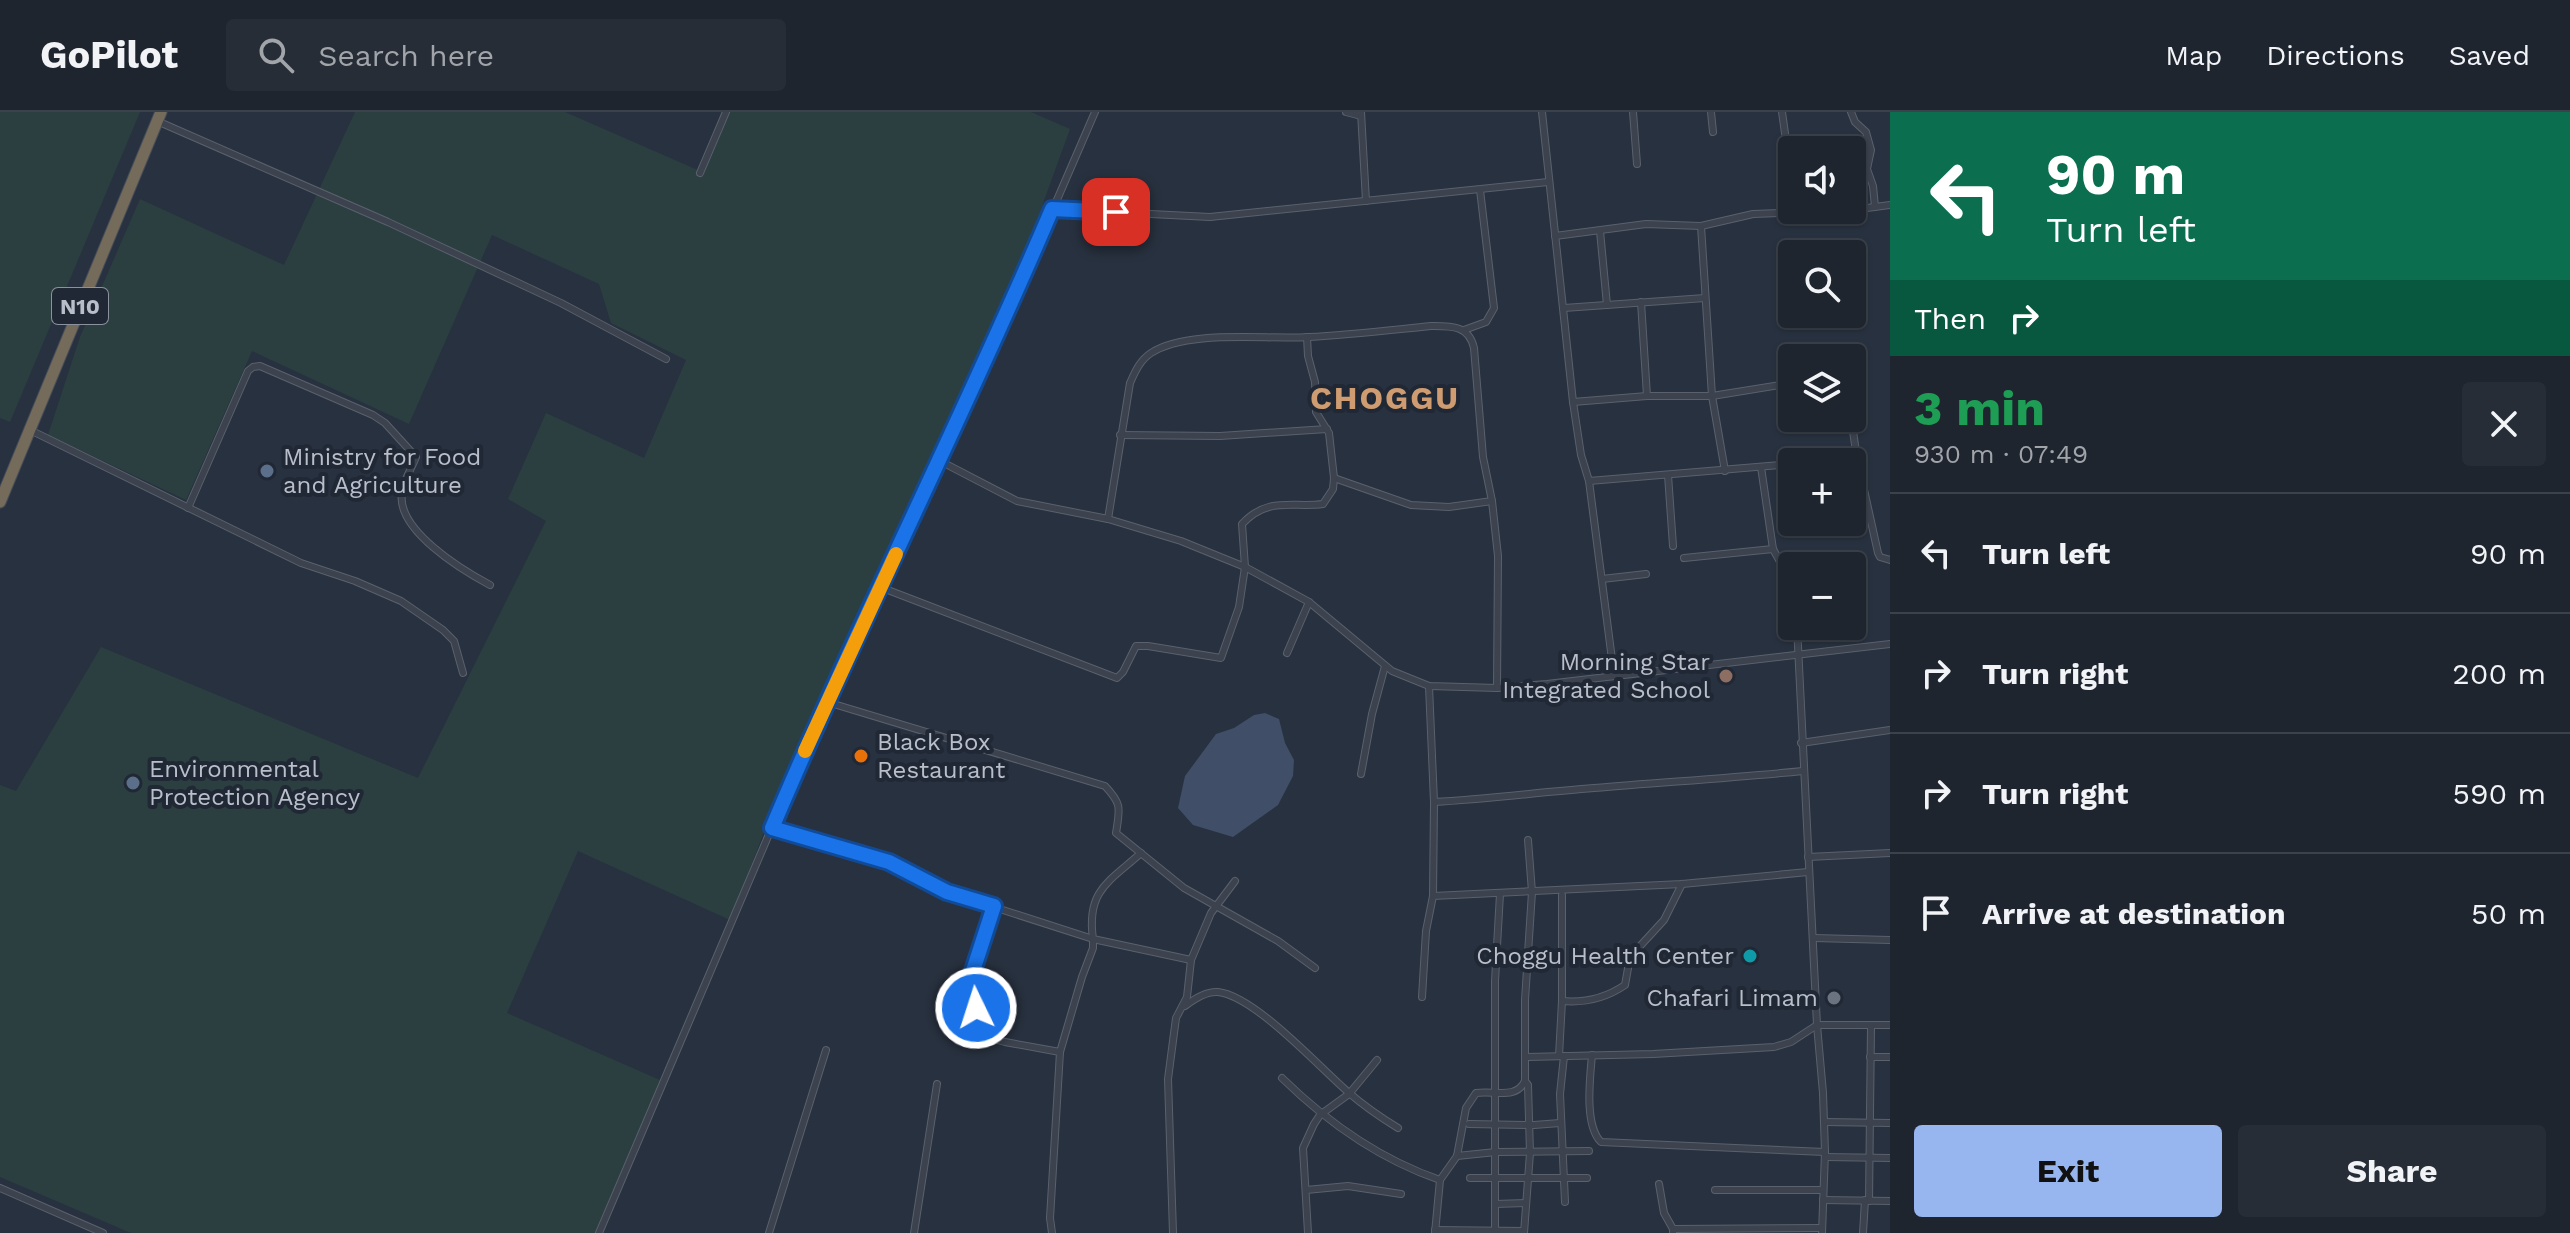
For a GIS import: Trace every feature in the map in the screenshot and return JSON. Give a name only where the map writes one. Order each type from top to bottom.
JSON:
[{"type":"highway","name":"N10","points":[[0,502],[159,117]]},
{"type":"street","points":[[700,173],[726,112]]},
{"type":"street","points":[[599,1233],[827,702],[940,461],[1095,112]]},
{"type":"street","points":[[1346,112],[1361,114],[1366,201]]},
{"type":"street","points":[[1542,112],[1573,402],[1581,455],[1589,481],[1614,675]]},
{"type":"street","points":[[1633,112],[1637,164]]},
{"type":"street","points":[[1711,112],[1713,132]]},
{"type":"street","points":[[1782,112],[1785,136]]},
{"type":"street","points":[[1851,112],[1855,122],[1866,132],[1871,150],[1867,169],[1875,207]]},
{"type":"street","points":[[159,117],[561,303],[666,359]]},
{"type":"street","points":[[1052,209],[1210,217],[1548,182]]},
{"type":"street","points":[[1464,330],[1486,322],[1494,308],[1480,190]]},
{"type":"street","points":[[1866,208],[1890,205]]},
{"type":"street","points":[[1555,236],[1646,224],[1701,226],[1753,214],[1778,212]]},
{"type":"street","points":[[1701,226],[1712,396],[1725,471]]},
{"type":"street","points":[[1600,231],[1607,305]]},
{"type":"street","points":[[1564,308],[1705,298]]},
{"type":"street","points":[[1641,302],[1647,396]]},
{"type":"street","points":[[1108,519],[1130,383],[1138,365],[1149,354],[1166,346],[1190,341],[1256,336],[1307,337],[1431,326],[1451,326],[1464,330],[1472,339],[1474,348],[1483,457],[1498,556],[1497,688]]},
{"type":"street","points":[[880,587],[1117,678],[1136,646],[1221,658],[1239,607],[1245,567],[1242,524],[1260,509],[1295,503],[1323,504],[1333,489],[1327,429],[1316,412],[1315,382],[1307,337]]},
{"type":"street","points":[[188,508],[248,371],[260,366],[385,423],[416,457],[401,494],[405,514],[413,526],[457,566],[490,585]]},
{"type":"street","points":[[1573,402],[1647,396],[1712,396],[1778,385]]},
{"type":"street","points":[[1120,435],[1220,436],[1327,429]]},
{"type":"street","points":[[30,430],[301,563],[401,601],[454,641],[463,673]]},
{"type":"street","points":[[940,461],[1017,501],[1108,519],[1181,541],[1245,567],[1309,602],[1385,666],[1429,686],[1497,688],[1890,644]]},
{"type":"street","points":[[1589,481],[1778,465]]},
{"type":"street","points":[[1761,467],[1773,549],[1778,558]]},
{"type":"street","points":[[1668,475],[1673,546]]},
{"type":"street","points":[[1334,478],[1411,505],[1449,507],[1492,501]]},
{"type":"street","points":[[1866,499],[1878,553],[1880,557],[1890,560]]},
{"type":"street","points":[[1684,558],[1773,549]]},
{"type":"street","points":[[1602,579],[1646,574]]},
{"type":"street","points":[[1287,653],[1309,602]]},
{"type":"street","points":[[1659,1184],[1664,1213],[1673,1231],[1822,1231],[1824,1122],[1801,743],[1799,640]]},
{"type":"street","points":[[1361,774],[1385,666]]},
{"type":"street","points":[[1422,997],[1426,931],[1433,896],[1434,802],[1429,686]]},
{"type":"street","points":[[827,702],[1105,786],[1118,800],[1120,812],[1116,833],[1184,888],[1278,941],[1315,968]]},
{"type":"street","points":[[1801,743],[1890,730]]},
{"type":"street","points":[[1434,802],[1803,771]]},
{"type":"street","points":[[772,828],[889,862],[947,892],[1093,939],[1191,960]]},
{"type":"street","points":[[1525,1081],[1528,1085],[1530,1153],[1524,1232],[1435,1231],[1440,1180],[1457,1156],[1466,1108],[1476,1093],[1518,1091],[1525,1081],[1525,1000],[1532,892],[1528,840]]},
{"type":"street","points":[[1052,1233],[1050,1218],[1060,1052],[1093,948],[1091,927],[1099,891],[1108,879],[1141,853]]},
{"type":"street","points":[[1808,857],[1890,853]]},
{"type":"street","points":[[1433,896],[1682,884],[1808,872]]},
{"type":"street","points":[[1173,1233],[1168,1079],[1176,1018],[1187,997],[1191,960],[1215,907],[1235,881]]},
{"type":"street","points":[[1562,1001],[1600,998],[1625,985],[1630,957],[1664,920],[1682,884]]},
{"type":"street","points":[[1495,1231],[1495,981],[1500,894]]},
{"type":"street","points":[[1562,895],[1560,1123],[1565,1202]]},
{"type":"street","points":[[982,1036],[970,980],[994,906]]},
{"type":"street","points":[[1814,938],[1890,940]]},
{"type":"street","points":[[1183,1007],[1207,993],[1232,996],[1266,1017],[1349,1094],[1398,1128]]},
{"type":"street","points":[[1527,1057],[1774,1047],[1791,1042],[1817,1025],[1890,1025]]},
{"type":"street","points":[[946,1026],[1060,1052]]},
{"type":"street","points":[[1863,1233],[1869,1156],[1871,1026]]},
{"type":"street","points":[[769,1233],[826,1050]]},
{"type":"street","points":[[1592,1055],[1589,1096],[1594,1133],[1601,1142],[1890,1158]]},
{"type":"street","points":[[1870,1057],[1890,1057]]},
{"type":"street","points":[[1308,1233],[1303,1148],[1320,1115],[1349,1094],[1377,1060]]},
{"type":"street","points":[[1282,1078],[1320,1115],[1385,1157],[1440,1180]]},
{"type":"street","points":[[914,1233],[937,1084]]},
{"type":"street","points":[[1824,1122],[1890,1123]]},
{"type":"street","points":[[1469,1124],[1560,1123]]},
{"type":"street","points":[[1457,1156],[1496,1152],[1589,1151]]},
{"type":"street","points":[[1470,1178],[1587,1178]]},
{"type":"street","points":[[1306,1190],[1348,1186],[1401,1194]]},
{"type":"street","points":[[0,1188],[103,1233]]},
{"type":"street","points":[[1715,1190],[1823,1190]]},
{"type":"street","points":[[1823,1200],[1890,1201]]},
{"type":"street","points":[[1495,1204],[1526,1203]]},
{"type":"green space","points":[[0,112],[140,112],[10,422],[0,418]]},
{"type":"green space","points":[[355,112],[565,112],[700,171],[721,112],[1031,112],[1070,129],[1008,300],[785,778],[730,920],[578,851],[507,1013],[660,1080],[633,1156],[595,1233],[131,1233],[0,1177],[0,785],[16,791],[101,647],[418,778],[546,521],[508,499],[546,413],[644,458],[686,360],[611,323],[599,284],[492,235],[409,424],[252,351],[186,500],[48,435],[80,337],[140,199],[284,265]]},
{"type":"water","points":[[1265,713],[1279,719],[1285,743],[1294,760],[1293,776],[1278,805],[1233,837],[1193,825],[1178,808],[1185,776],[1216,734],[1234,728],[1254,715]]},
{"type":"slow traffic","points":[[805,751],[896,554]]},
{"type":"place","name":"Ministry for Food and Agriculture","points":[[267,471]]},
{"type":"place","name":"Morning Star Integrated School","points":[[1726,676]]},
{"type":"place","name":"Black Box Restaurant","points":[[861,756]]},
{"type":"place","name":"Environmental Protection Agency","points":[[133,783]]},
{"type":"place","name":"Choggu Health Center","points":[[1750,956]]},
{"type":"place","name":"Chafari Limam","points":[[1834,998]]},
{"type":"district","name":"CHOGGU","points":[[1385,398]]},
{"type":"route","points":[[976,1008],[970,980],[994,906],[947,892],[889,862],[772,828],[844,664],[1008,313],[1052,209],[1116,212]]}]
